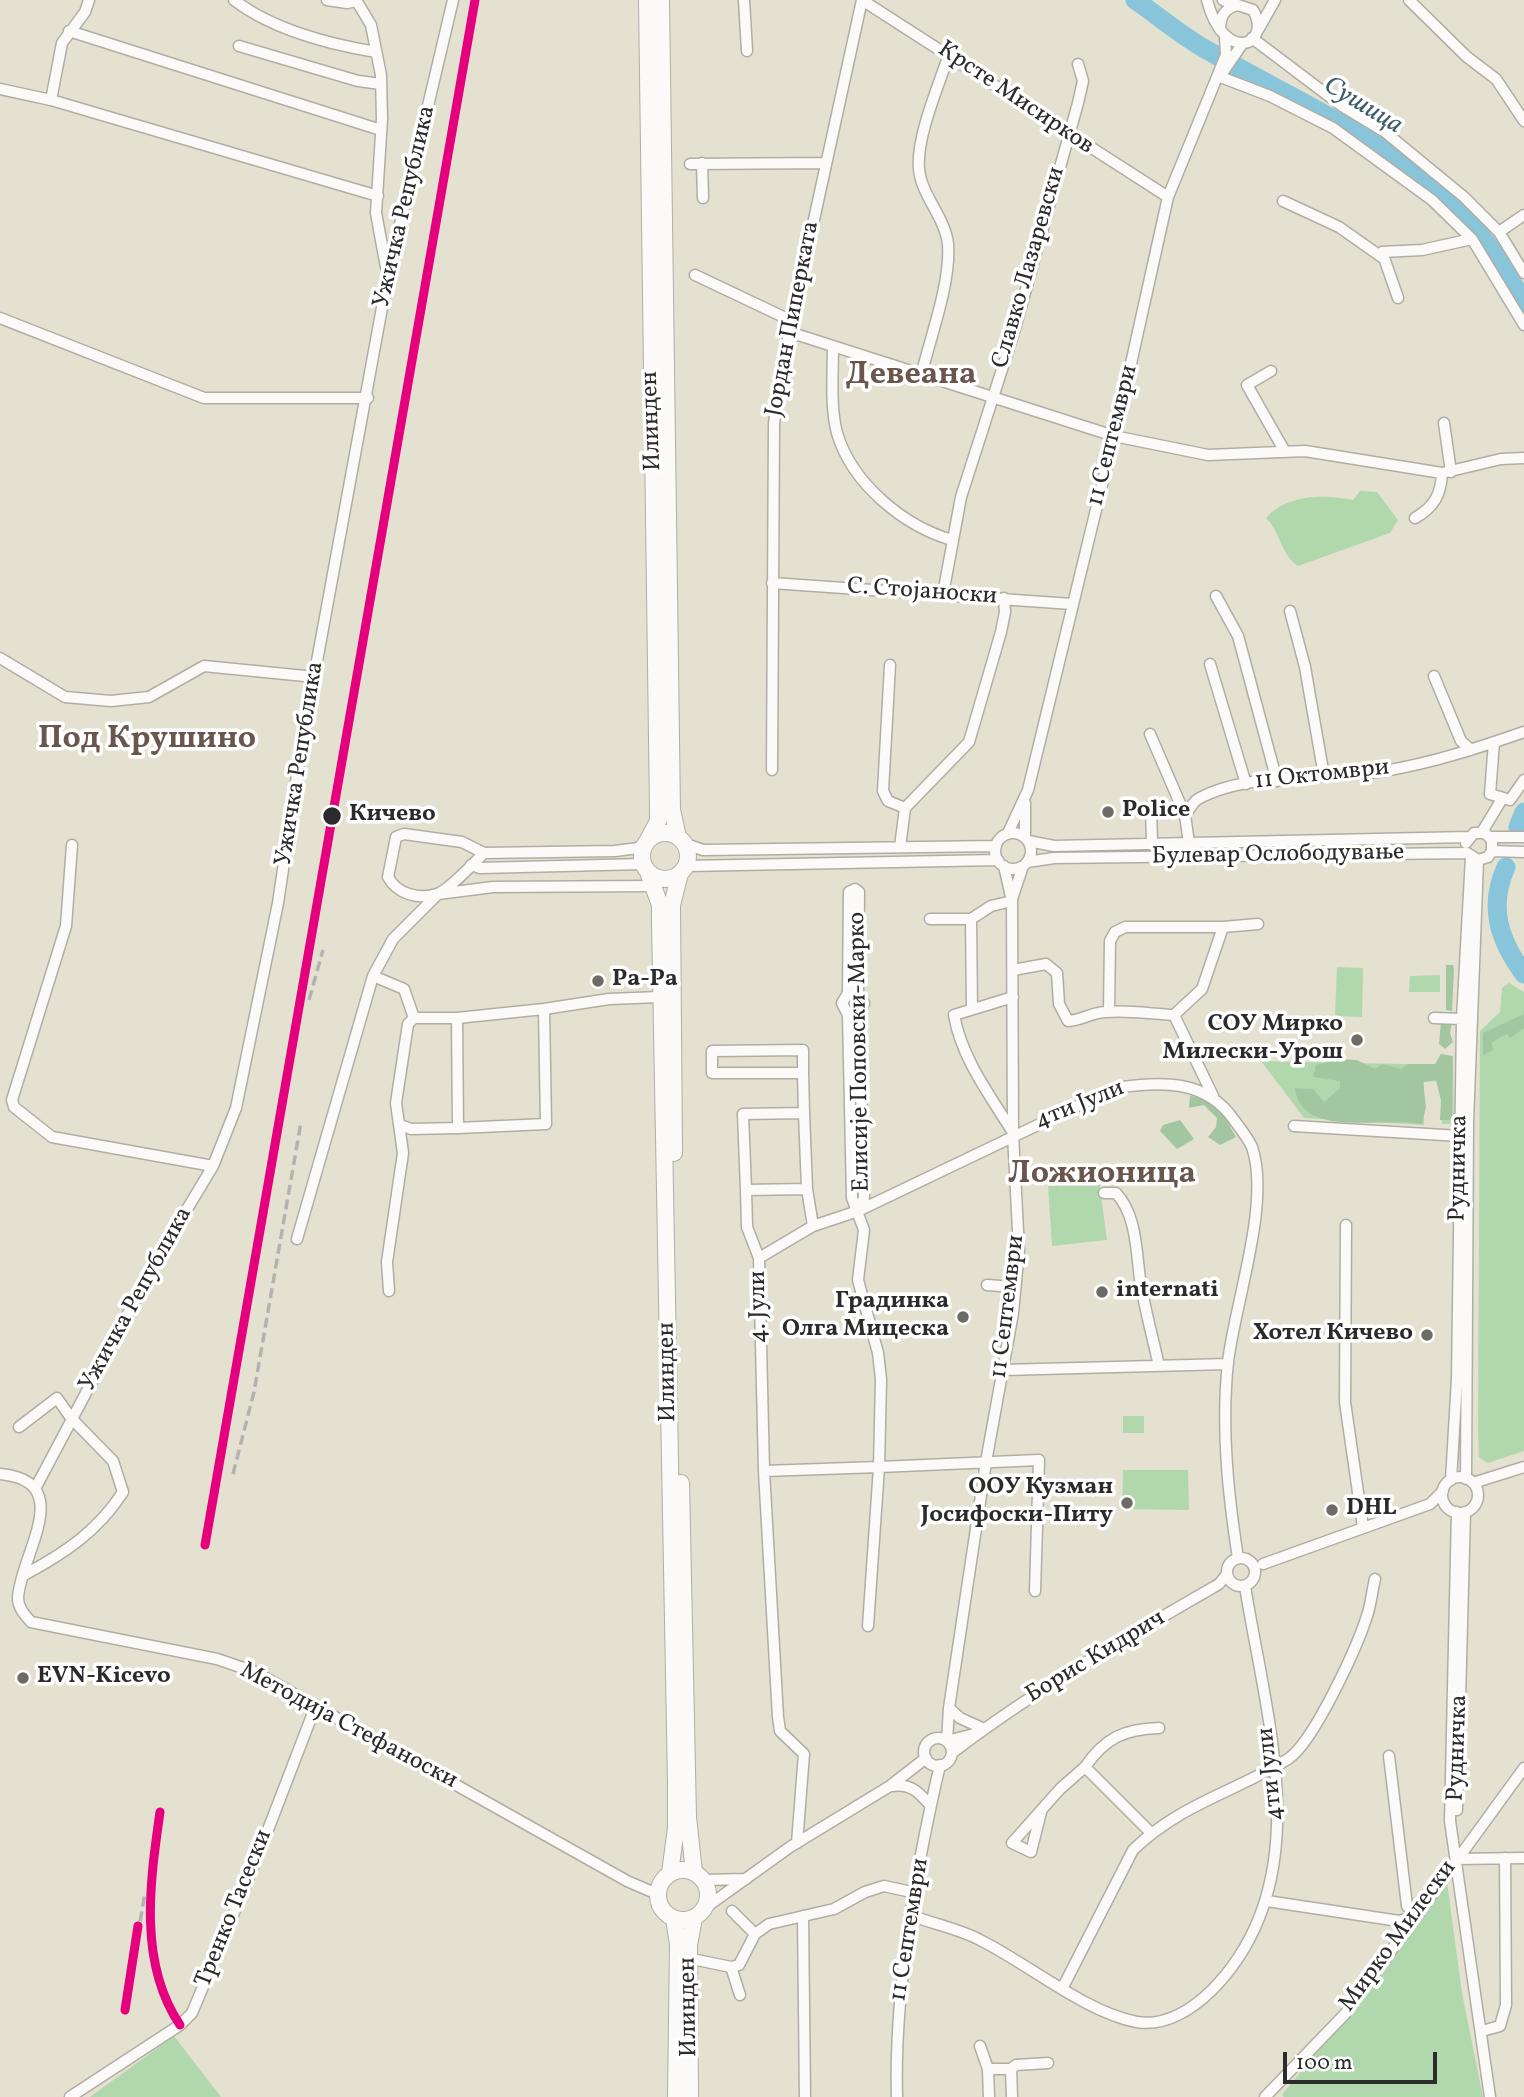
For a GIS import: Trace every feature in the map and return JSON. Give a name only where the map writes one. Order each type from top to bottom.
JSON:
[{"type":"main road","name":"Илинден","points":[[647,0],[658,821],[642,849],[660,905],[676,1782],[675,1837],[670,1873],[659,1885],[657,1894],[662,1909],[674,1919],[678,1944],[676,2097]]},
{"type":"main road","name":"Илинден","points":[[662,0],[672,810],[680,840],[688,854],[672,905],[685,1727],[689,1836],[699,1876],[709,1894],[689,1945],[690,2097]]},
{"type":"main road","points":[[648,840],[659,834],[680,840]]},
{"type":"main road","points":[[648,874],[660,879],[683,869]]},
{"type":"main road","points":[[670,1873],[678,1870],[699,1876]]},
{"type":"main road","name":"Илинден","points":[[674,1919],[700,1913]]},
{"type":"street","points":[[51,100],[62,43],[85,12],[89,0]]},
{"type":"street","points":[[234,0],[247,11],[271,23],[376,52]]},
{"type":"street","points":[[327,0],[347,4],[356,0],[371,25],[381,84],[382,130],[376,213],[388,275]]},
{"type":"street","name":"Ужичка Република","points":[[36,1487],[157,1259],[213,1166],[227,1137],[248,1058],[278,904],[344,510],[368,398],[388,275],[453,0]]},
{"type":"street","points":[[744,0],[747,51]]},
{"type":"street","name":"Крсте Мисирков","points":[[862,0],[949,54],[1067,135],[1168,197]]},
{"type":"street","name":"Јордан Пиперката","points":[[772,770],[774,424],[790,326],[845,90],[862,0]]},
{"type":"street","points":[[1208,0],[1224,39],[1233,43],[1248,41],[1342,106],[1385,132],[1464,197],[1499,232],[1524,273]]},
{"type":"street","points":[[1223,0],[1242,5],[1258,19],[1248,41]]},
{"type":"street","points":[[1224,39],[1220,20],[1225,11],[1259,0]]},
{"type":"street","name":"11 Септември","points":[[1220,73],[1248,41],[1275,0]]},
{"type":"street","points":[[1409,0],[1467,57],[1496,79],[1524,121]]},
{"type":"street","points":[[69,31],[382,130]]},
{"type":"street","name":"11 Септември","points":[[1008,833],[1025,801],[1114,436],[1168,197],[1220,73],[1224,39]]},
{"type":"street","points":[[239,46],[358,81],[381,84]]},
{"type":"street","points":[[920,376],[946,274],[948,244],[945,230],[919,169],[922,145],[949,54]]},
{"type":"street","name":"Славко Лазаревски","points":[[943,594],[961,497],[985,414],[992,399],[1083,81],[1078,64]]},
{"type":"street","points":[[1220,73],[1333,128],[1432,200],[1472,239],[1524,325]]},
{"type":"street","points":[[0,89],[51,100],[378,196]]},
{"type":"street","points":[[703,198],[696,163],[826,163]]},
{"type":"street","points":[[1283,201],[1339,227],[1383,258]]},
{"type":"street","points":[[1499,232],[1524,215]]},
{"type":"street","points":[[1398,298],[1382,252],[1422,250],[1472,239]]},
{"type":"street","points":[[695,275],[833,346],[1114,436],[1208,455],[1236,456],[1284,450],[1446,472],[1501,459],[1524,458]]},
{"type":"street","points":[[0,318],[204,398],[368,398]]},
{"type":"street","points":[[833,346],[837,433],[849,458],[876,495],[901,517],[929,533],[952,540]]},
{"type":"street","points":[[1271,372],[1247,386],[1284,450]]},
{"type":"street","points":[[1415,518],[1429,510],[1437,499],[1446,472],[1444,423]]},
{"type":"street","name":"С. Стојаноски","points":[[772,583],[1072,604]]},
{"type":"street","points":[[1216,596],[1238,636],[1277,781]]},
{"type":"street","points":[[900,847],[905,808],[969,742],[1001,632],[1005,612],[1004,598]]},
{"type":"street","points":[[1290,611],[1306,667],[1324,776]]},
{"type":"street","points":[[0,658],[65,697],[111,701],[149,697],[204,666],[315,677]]},
{"type":"street","points":[[1210,664],[1246,784]]},
{"type":"street","points":[[890,665],[883,792],[888,801],[905,808]]},
{"type":"street","points":[[1434,676],[1461,741],[1471,750]]},
{"type":"street","name":"11 Октомври","points":[[1185,816],[1196,800],[1246,784],[1382,771],[1471,750],[1524,732]]},
{"type":"street","points":[[1150,734],[1185,816],[1189,843]]},
{"type":"street","points":[[1494,742],[1488,790],[1493,797],[1514,799],[1524,780]]},
{"type":"street","points":[[1492,851],[1481,834],[1502,799]]},
{"type":"street","name":"11 Септември","points":[[1025,801],[1027,839]]},
{"type":"street","points":[[1151,806],[1152,844]]},
{"type":"street","points":[[680,840],[702,850],[996,846],[1008,833],[1027,839],[1031,852],[1025,864],[1013,868],[1001,863],[683,869]]},
{"type":"street","points":[[648,840],[638,849],[615,851],[484,853],[462,842],[404,834],[396,837],[388,877],[392,885],[410,896],[648,874]]},
{"type":"street","name":"Булевар Ослободување","points":[[1027,839],[1054,846],[1481,834],[1524,837]]},
{"type":"street","name":"Рудничка","points":[[1451,1480],[1457,1379],[1462,1018],[1472,857],[1481,834]]},
{"type":"street","points":[[72,845],[66,926],[12,1100],[15,1107],[52,1137],[213,1166]]},
{"type":"street","points":[[996,846],[1001,863]]},
{"type":"street","points":[[1492,851],[1524,852]]},
{"type":"street","points":[[1472,857],[1488,857],[1492,851]]},
{"type":"street","points":[[297,1239],[373,976],[393,939],[484,853]]},
{"type":"street","name":"Булевар Ослободување","points":[[1025,864],[1054,858],[1472,857]]},
{"type":"street","name":"Рудничка","points":[[1472,857],[1468,1123],[1472,1485]]},
{"type":"street","name":"11 Септември","points":[[949,1708],[1015,1287],[1018,1208],[1013,1134],[1012,901],[1001,863]]},
{"type":"street","name":"11 Септември","points":[[1012,901],[1025,864]]},
{"type":"street","points":[[471,865],[480,868],[648,874]]},
{"type":"street","name":"Елисије Поповски-Марко","points":[[858,1211],[864,1198],[859,1015],[864,1003],[858,993],[859,892],[855,888],[849,892],[848,993],[842,1003],[848,1015],[852,1198],[864,1230],[859,1280],[878,1353],[880,1379],[879,1467],[868,1626]]},
{"type":"street","points":[[930,919],[971,919],[991,906],[1012,901]]},
{"type":"street","points":[[971,919],[972,1008]]},
{"type":"street","points":[[1109,1011],[1110,941],[1115,932],[1125,927],[1223,927],[1258,924]]},
{"type":"street","points":[[1013,970],[1046,964],[1057,973],[1059,1004],[1068,1021],[1083,1020],[1093,1013],[1109,1011],[1174,1015],[1202,989],[1223,927]]},
{"type":"street","points":[[373,976],[404,989],[414,1018]]},
{"type":"street","points":[[389,1292],[387,1262],[403,1153],[396,1103],[408,1024],[414,1018],[457,1018],[609,999],[660,997]]},
{"type":"street","points":[[1013,997],[954,1015],[958,1037],[969,1062],[1013,1134]]},
{"type":"street","points":[[400,1125],[411,1129],[546,1124],[544,1009]]},
{"type":"street","points":[[1174,1015],[1213,1096],[1223,1103],[1251,1145],[1257,1201],[1228,1364],[1227,1466],[1238,1558]]},
{"type":"street","points":[[457,1018],[458,1128]]},
{"type":"street","points":[[1434,1018],[1462,1018]]},
{"type":"street","points":[[803,1073],[712,1073],[712,1051],[803,1050],[807,1189],[813,1226]]},
{"type":"street","name":"4ти Јули","points":[[1013,1134],[1115,1088],[1154,1082],[1213,1096]]},
{"type":"street","points":[[759,1258],[747,1227],[743,1114],[804,1113]]},
{"type":"street","points":[[1294,1126],[1460,1136]]},
{"type":"street","name":"4. Јули","points":[[764,1471],[759,1258],[813,1226],[858,1211],[1013,1134]]},
{"type":"street","points":[[746,1190],[807,1189]]},
{"type":"street","points":[[1104,1193],[1116,1193],[1121,1198],[1134,1232],[1141,1286],[1159,1366]]},
{"type":"street","points":[[1346,1225],[1345,1402],[1363,1527]]},
{"type":"street","points":[[987,1285],[1015,1287]]},
{"type":"street","points":[[1003,1370],[1228,1364]]},
{"type":"street","points":[[19,1427],[57,1398],[71,1418],[113,1461],[123,1492],[108,1515],[71,1549],[24,1575]]},
{"type":"street","points":[[797,1843],[804,1754],[780,1731],[778,1717],[764,1471],[1039,1460],[1035,1591]]},
{"type":"street","points":[[1238,1558],[1263,1563],[1430,1504],[1451,1480],[1472,1485],[1524,1467]]},
{"type":"street","points":[[0,1475],[20,1477],[36,1487]]},
{"type":"street","points":[[1430,1504],[1457,1511],[1476,1502],[1472,1485]]},
{"type":"street","name":"Методија Стефаноски","points":[[36,1487],[41,1500],[39,1518],[18,1600],[22,1612],[31,1622],[217,1659],[255,1672],[627,1881],[657,1894]]},
{"type":"street","points":[[1443,1491],[1443,1501],[1457,1511]]},
{"type":"street","name":"Рудничка","points":[[1457,1511],[1456,1858],[1490,2097]]},
{"type":"street","points":[[1219,1584],[1227,1574],[1229,1565],[1238,1558]]},
{"type":"street","points":[[1251,1562],[1255,1574]]},
{"type":"street","points":[[1219,1584],[1239,1585],[1255,1574],[1263,1563]]},
{"type":"street","points":[[1227,1574],[1239,1585]]},
{"type":"street","points":[[1063,1987],[1133,1850],[1151,1833],[1206,1798],[1291,1758],[1342,1678],[1368,1615],[1375,1579]]},
{"type":"street","name":"Борис Кидрич","points":[[978,1731],[1110,1646],[1219,1584]]},
{"type":"street","name":"4ти Јули","points":[[913,1916],[982,1941],[1106,2011],[1138,2022],[1166,2021],[1200,2003],[1240,1955],[1267,1901],[1277,1852],[1279,1808],[1274,1766],[1239,1585]]},
{"type":"street","name":"Тренко Тасески","points":[[69,2097],[180,2025],[192,2013],[261,1848],[316,1705]]},
{"type":"street","points":[[949,1708],[978,1731]]},
{"type":"street","points":[[926,1758],[925,1747],[933,1739],[949,1708]]},
{"type":"street","points":[[949,1708],[947,1741],[952,1753]]},
{"type":"street","points":[[1041,1812],[1031,1852],[1012,1843],[1060,1789],[1085,1767],[1114,1735],[1136,1729],[1158,1728]]},
{"type":"street","points":[[933,1739],[947,1741],[978,1731]]},
{"type":"street","points":[[926,1758],[940,1765],[950,1759],[952,1753],[978,1731]]},
{"type":"street","points":[[1267,1901],[1399,1920],[1416,1916],[1407,1906],[1389,1756]]},
{"type":"street","points":[[700,1913],[797,1843],[890,1786],[926,1758]]},
{"type":"street","name":"11 Септември","points":[[897,2097],[897,2023],[930,1805],[940,1765]]},
{"type":"street","points":[[1085,1767],[1151,1833]]},
{"type":"street","name":"Мирко Милески","points":[[1265,2097],[1345,2014],[1524,1768]]},
{"type":"street","points":[[890,1786],[904,1784],[930,1805]]},
{"type":"street","points":[[1456,1858],[1524,1858]]},
{"type":"street","points":[[1482,2031],[1500,2026],[1506,2005],[1505,1858]]},
{"type":"street","points":[[699,1876],[746,1879]]},
{"type":"street","points":[[697,1960],[731,1968],[739,1965],[755,1934],[769,1924],[834,1909],[865,1892],[884,1886],[916,1893]]},
{"type":"street","points":[[732,1911],[755,1934]]},
{"type":"street","points":[[803,1916],[805,2097]]},
{"type":"street","points":[[731,1968],[740,1995]]},
{"type":"street","points":[[980,2046],[988,2069],[989,2097]]},
{"type":"street","points":[[988,2069],[1011,2069],[1016,2065],[1048,2063]]},
{"type":"street","points":[[1011,2069],[1012,2097]]},
{"type":"green space","points":[[1360,491],[1377,492],[1398,520],[1390,533],[1298,566],[1288,555],[1266,518],[1284,504],[1295,500],[1330,497],[1353,500]]},
{"type":"green space","points":[[1446,965],[1453,965],[1454,969],[1452,1011],[1446,1010]]},
{"type":"green space","points":[[1337,967],[1363,968],[1362,1017],[1335,1016]]},
{"type":"green space","points":[[1440,975],[1440,992],[1409,992],[1410,976]]},
{"type":"green space","points":[[1509,983],[1524,992],[1524,1451],[1488,1463],[1479,1457],[1478,1427],[1480,1031],[1500,1012],[1502,988]]},
{"type":"green space","points":[[1524,1014],[1524,1028],[1510,1038],[1507,1034],[1492,1042],[1493,1050],[1483,1055],[1483,1033]]},
{"type":"green space","points":[[1441,1021],[1452,1023],[1450,1033],[1453,1042],[1445,1049],[1439,1044]]},
{"type":"green space","points":[[1441,1054],[1453,1056],[1452,1120],[1440,1120],[1441,1101],[1436,1080],[1423,1082],[1426,1107],[1422,1124],[1328,1120],[1312,1114],[1300,1104],[1295,1088],[1313,1089],[1324,1102],[1340,1088],[1340,1081],[1313,1077],[1316,1065],[1338,1059],[1357,1060],[1375,1069],[1382,1064],[1401,1069],[1408,1064],[1435,1064]]},
{"type":"green space","points":[[1261,1061],[1453,1065],[1454,1124],[1442,1124],[1441,1081],[1424,1082],[1424,1125],[1304,1118]]},
{"type":"green space","points":[[1190,1096],[1207,1100],[1219,1109],[1236,1137],[1220,1145],[1208,1137],[1216,1127],[1217,1118],[1204,1105],[1189,1108]]},
{"type":"green space","points":[[1180,1120],[1194,1139],[1177,1149],[1160,1131],[1163,1125]]},
{"type":"green space","points":[[1099,1180],[1107,1240],[1052,1246],[1048,1186]]},
{"type":"green space","points":[[1123,1416],[1144,1416],[1144,1433],[1123,1433]]},
{"type":"green space","points":[[1123,1470],[1188,1470],[1189,1510],[1122,1509]]},
{"type":"green space","points":[[1447,1882],[1462,1993],[1483,2097],[1284,2097],[1282,2095],[1397,1953]]},
{"type":"green space","points":[[174,2036],[221,2097],[90,2097]]},
{"type":"waterway","name":"Сушица","points":[[1135,0],[1192,41],[1366,138],[1428,182],[1485,241],[1524,303]]},
{"type":"waterway","name":"Сушица","points":[[1518,827],[1524,812]]},
{"type":"waterway","name":"Сушица","points":[[1506,867],[1498,896],[1499,923],[1508,949],[1524,974]]},
{"type":"railway","points":[[205,1545],[417,328]]},
{"type":"railway","points":[[309,1000],[323,950]]},
{"type":"railway","points":[[233,1474],[254,1392],[301,1122]]},
{"type":"railway","points":[[160,1812],[150,1922],[158,1975],[167,2001],[180,2025]]},
{"type":"railway","points":[[125,2010],[145,1893]]},
{"type":"transit line","points":[[205,1545],[475,0]]},
{"type":"transit line","points":[[160,1812],[150,1922],[158,1975],[167,2001],[180,2025]]},
{"type":"transit line","points":[[125,2010],[138,1926]]},
{"type":"place","name":"Police","points":[[1108,812]]},
{"type":"place","name":"Кичево","points":[[332,816]]},
{"type":"place","name":"Ра-Ра","points":[[598,981]]},
{"type":"place","name":"СОУ Мирко Милески-Урош","points":[[1357,1040]]},
{"type":"place","name":"internati","points":[[1102,1292]]},
{"type":"place","name":"Градинка Олга Мицеска","points":[[963,1317]]},
{"type":"place","name":"Хотел Кичево","points":[[1427,1335]]},
{"type":"place","name":"ООУ Кузман Јосифоски-Питу","points":[[1127,1503]]},
{"type":"place","name":"DHL","points":[[1332,1510]]},
{"type":"place","name":"EVN-Kicevo","points":[[23,1678]]},
{"type":"district","name":"Девеана","points":[[911,377]]},
{"type":"district","name":"Под Крушино","points":[[147,741]]},
{"type":"district","name":"Ложионица","points":[[1102,1176]]}]
